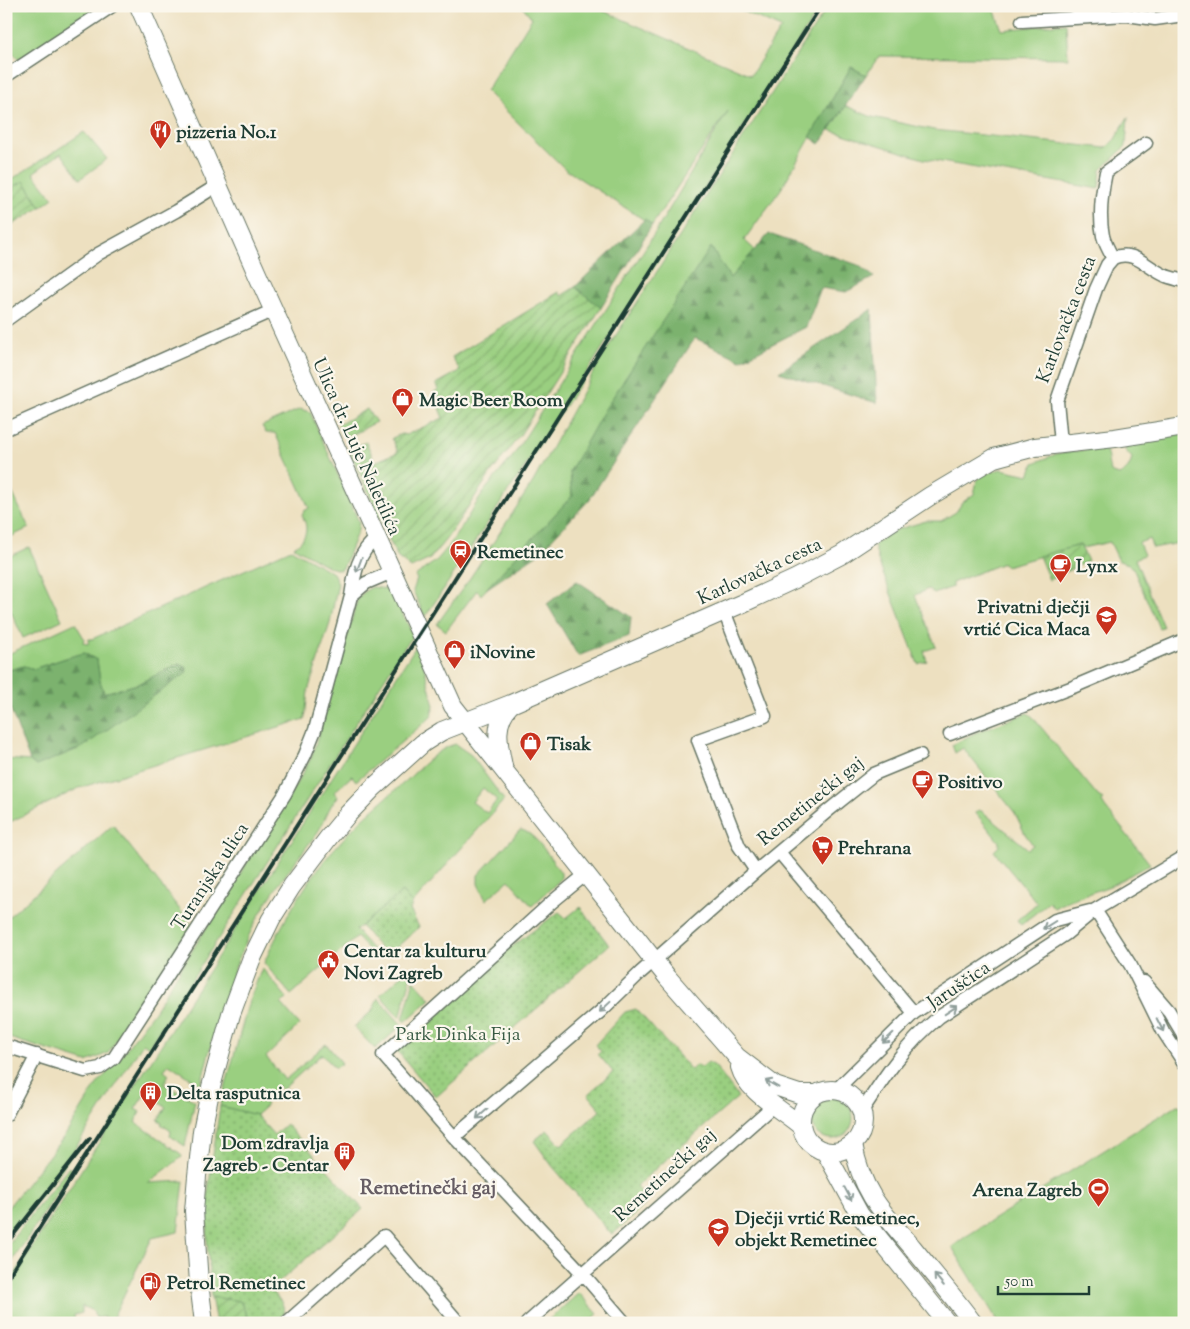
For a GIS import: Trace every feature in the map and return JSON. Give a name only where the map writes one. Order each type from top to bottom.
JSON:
[{"type":"main road","name":"Ulica dr. Luje Naletilića","points":[[139,6],[448,696],[465,722]]},
{"type":"main road","name":"Karlovačka cesta","points":[[204,1323],[194,1211],[196,1176],[211,1088],[231,1014],[251,960],[271,919],[292,886],[348,814],[373,788],[429,738],[724,611],[841,555],[930,496],[994,458],[1016,451],[1061,443],[1115,438],[1184,427]]},
{"type":"main road","points":[[504,772],[498,728],[502,715],[511,704]]},
{"type":"main road","points":[[465,722],[482,741],[504,772],[654,961],[737,1057],[775,1086],[799,1094],[815,1094],[825,1090],[836,1090],[852,1096],[862,1111],[864,1120],[859,1136],[853,1144],[835,1152],[816,1148],[809,1142],[801,1126],[801,1117],[803,1108],[815,1094]]},
{"type":"main road","points":[[737,1057],[746,1078],[763,1098],[790,1116],[801,1126]]},
{"type":"main road","points":[[853,1144],[863,1180],[875,1204],[968,1321]]},
{"type":"main road","points":[[825,1151],[860,1214],[947,1323]]},
{"type":"street","points":[[6,76],[112,6]]},
{"type":"street","points":[[1022,21],[1127,15],[1155,19],[1184,15]]},
{"type":"street","name":"Karlovačka cesta","points":[[1061,443],[1057,402],[1096,289],[1107,265],[1113,258],[1102,233],[1102,194],[1106,172],[1146,143]]},
{"type":"street","points":[[6,320],[104,250],[176,211],[218,185]]},
{"type":"street","points":[[1113,258],[1121,255],[1130,255],[1166,276],[1184,281]]},
{"type":"street","points":[[6,429],[274,310]]},
{"type":"street","name":"Turanjska ulica","points":[[6,1046],[85,1071],[100,1068],[114,1058],[296,775],[306,756],[315,730],[351,596],[354,576],[363,554],[368,546],[377,539]]},
{"type":"street","points":[[351,596],[366,583],[392,572]]},
{"type":"street","name":"Remetinečki gaj","points":[[724,611],[765,716],[698,740],[739,846],[756,871]]},
{"type":"street","points":[[950,734],[1065,690],[1184,640]]},
{"type":"street","name":"Remetinečki gaj","points":[[454,1137],[601,1011],[654,961],[779,852],[874,774],[920,754]]},
{"type":"street","name":"Jaruščica","points":[[779,852],[914,1013]]},
{"type":"street","name":"Jaruščica","points":[[862,1111],[899,1056],[920,1033],[940,1017],[1066,934],[1095,910],[1184,857]]},
{"type":"street","points":[[585,875],[552,902],[383,1055],[454,1137],[582,1274],[625,1323]]},
{"type":"street","points":[[1095,910],[1131,966],[1164,1031],[1184,1063]]},
{"type":"street","name":"Jaruščica","points":[[836,1090],[914,1013],[1056,920],[1095,910]]},
{"type":"street","points":[[1131,966],[1169,1011],[1184,1036]]},
{"type":"street","points":[[6,1115],[37,1056]]},
{"type":"street","name":"Remetinečki gaj","points":[[527,1323],[774,1105]]},
{"type":"street","points":[[286,1323],[384,1236],[459,1323]]},
{"type":"green space","points":[[10,6],[102,6],[19,60],[6,45],[6,20],[11,9]]},
{"type":"green space","points":[[522,6],[592,6],[751,75],[781,28],[731,6],[821,6],[573,394],[425,617],[413,591],[417,579],[415,576],[437,560],[449,546],[485,490],[513,456],[658,228],[728,111],[652,225],[565,169],[486,91],[532,18]]},
{"type":"green space","points":[[828,6],[993,6],[1002,30],[1066,23],[1068,58],[879,56],[866,75],[851,67],[781,189],[744,240],[755,250],[730,278],[711,248],[570,471],[572,496],[481,595],[477,590],[446,631],[437,624],[468,581],[533,482],[600,360]]},
{"type":"green space","points":[[851,67],[866,75],[820,144],[810,137]]},
{"type":"green space","points":[[846,106],[872,117],[934,130],[1106,148],[1115,139],[1128,117],[1126,146],[1101,170],[1099,189],[924,159],[830,130]]},
{"type":"green space","points":[[84,132],[107,159],[80,179],[61,153],[33,173],[53,198],[41,207],[24,181],[13,188],[14,190],[6,192],[6,183]]},
{"type":"green space","points":[[24,181],[41,207],[6,229],[6,194],[14,190],[13,187]]},
{"type":"green space","points":[[645,219],[652,225],[601,308],[575,287]]},
{"type":"green space","points":[[769,234],[858,265],[874,277],[846,292],[821,288],[806,327],[741,360],[695,338],[589,500],[538,554],[486,589],[572,496],[570,471],[605,409],[711,247],[730,278]]},
{"type":"green space","points":[[575,287],[601,308],[520,435],[491,473],[447,538],[430,559],[411,568],[397,557],[349,449],[366,442],[375,462],[398,452],[392,438],[402,434],[406,435],[443,418],[433,393],[439,389],[436,384],[460,371],[452,357],[559,292],[561,296]]},
{"type":"green space","points":[[872,309],[877,403],[779,372]]},
{"type":"green space","points":[[300,409],[310,412],[359,522],[358,530],[343,568],[339,570],[329,567],[294,547],[302,540],[306,533],[306,525],[302,515],[309,508],[275,433],[266,433],[262,426]]},
{"type":"green space","points":[[367,409],[376,422],[356,433],[343,436],[338,425]]},
{"type":"green space","points":[[1184,433],[1184,542],[1153,548],[1149,539],[1139,543],[1144,555],[1135,559],[1163,627],[1159,628],[1133,568],[1129,564],[1119,561],[1110,542],[1082,548],[1080,545],[1006,566],[1003,563],[952,583],[952,587],[934,594],[928,589],[915,595],[936,647],[924,651],[927,661],[918,664],[879,563],[874,545],[896,530],[926,521],[941,521],[956,512],[962,503],[974,494],[977,481],[982,475],[1001,469],[1029,475],[1034,463],[1059,453],[1104,448],[1107,453],[1110,470],[1112,473],[1119,475],[1128,468],[1132,458],[1125,450],[1127,443]]},
{"type":"green space","points":[[6,479],[29,528],[6,539]]},
{"type":"green space","points":[[1080,545],[1088,561],[1049,580],[1039,556]]},
{"type":"green space","points":[[29,547],[62,620],[23,638],[6,601],[6,558]]},
{"type":"green space","points":[[291,549],[333,573],[338,583],[330,623],[308,691],[305,719],[79,788],[6,824],[6,759],[30,761],[36,766],[179,664],[138,684],[104,693],[97,661],[69,657],[33,669],[24,666],[6,671],[6,655],[75,623],[84,638],[83,643],[88,644],[89,639]]},
{"type":"green space","points":[[577,581],[631,617],[629,636],[578,656],[547,604]]},
{"type":"green space","points":[[373,587],[386,589],[391,592],[414,636],[406,645],[149,1047],[143,1043],[60,1172],[6,1239],[6,1210],[66,1134],[97,1084],[119,1059],[155,1010],[303,773],[311,758],[320,730],[357,601],[364,592]]},
{"type":"green space","points":[[418,643],[434,706],[431,717],[356,781],[352,776],[334,792],[338,797],[320,829],[267,902],[244,945],[227,991],[201,1085],[169,1064],[164,1070],[169,1074],[164,1084],[195,1101],[185,1146],[170,1136],[171,1131],[158,1120],[166,1107],[145,1094],[135,1109],[140,1112],[135,1122],[181,1154],[182,1157],[148,1183],[184,1181],[178,1232],[152,1238],[113,1317],[129,1319],[128,1323],[105,1323],[104,1317],[96,1318],[93,1311],[82,1306],[82,1313],[74,1315],[75,1323],[6,1323],[6,1288]]},
{"type":"green space","points":[[84,653],[97,660],[104,693],[138,684],[179,664],[187,668],[186,673],[83,747],[36,766],[30,761],[6,697],[6,671],[24,666],[33,669]]},
{"type":"green space","points":[[1027,713],[1031,715],[1098,796],[1103,799],[1102,802],[1105,807],[1150,864],[1110,886],[1067,901],[1054,908],[1049,902],[1021,925],[1017,920],[1037,903],[994,851],[999,846],[999,842],[975,812],[979,810],[983,812],[1028,849],[1033,845],[1025,834],[1015,813],[963,748],[955,753],[952,745],[975,733]]},
{"type":"green space","points":[[455,744],[471,755],[504,800],[412,904],[402,892],[356,930],[373,950],[371,952],[357,937],[291,995],[264,963],[299,897],[320,866],[351,830],[429,760],[448,746]],"holes":[[[483,788],[497,800],[487,813],[472,802]]]},
{"type":"green space","points":[[113,825],[192,925],[108,1053],[87,1062],[6,1037],[6,919]]},
{"type":"green space","points":[[520,830],[531,835],[543,847],[561,873],[561,879],[532,906],[509,880],[486,900],[478,884],[478,875]]},
{"type":"green space","points":[[402,892],[412,904],[410,910],[419,927],[387,956],[361,926]]},
{"type":"green space","name":"Park Dinka Fija","points":[[580,907],[609,945],[436,1097],[393,1046],[474,977],[537,928],[559,912],[566,918]]},
{"type":"green space","points":[[262,968],[287,998],[281,1004],[299,1025],[266,1057],[285,1080],[326,1044],[342,1063],[335,1068],[322,1054],[282,1090],[278,1086],[263,1100],[267,1105],[256,1115],[220,1106],[249,1001]]},
{"type":"green space","points":[[407,971],[411,977],[400,1018],[380,995]]},
{"type":"green space","points":[[414,980],[431,999],[405,1022],[403,1019]]},
{"type":"green space","points":[[378,998],[402,1025],[375,1049],[354,1027],[372,1011]]},
{"type":"green space","points":[[636,1009],[691,1070],[697,1064],[701,1068],[708,1062],[715,1066],[738,1097],[636,1186],[643,1194],[639,1197],[645,1205],[612,1235],[553,1167],[534,1141],[547,1130],[561,1145],[601,1110],[588,1094],[613,1072],[598,1054],[601,1051],[595,1045],[625,1012]]},
{"type":"green space","points":[[828,1097],[836,1097],[847,1103],[853,1118],[847,1133],[836,1139],[828,1139],[817,1133],[811,1122],[811,1114],[817,1103]]},
{"type":"green space","name":"Arena Zagreb","points":[[1177,1105],[1184,1106],[1184,1323],[999,1323],[952,1247],[965,1237]]},
{"type":"green space","points":[[220,1106],[256,1115],[274,1135],[286,1124],[363,1209],[271,1289],[282,1303],[285,1313],[274,1323],[250,1323],[240,1301],[211,1297],[207,1240],[208,1191]]},
{"type":"green space","points":[[69,1167],[72,1170],[6,1271],[6,1247]]},
{"type":"green space","points":[[579,1293],[598,1314],[588,1323],[545,1323]]},
{"type":"green space","points":[[211,1297],[240,1301],[250,1323],[216,1323]]},
{"type":"railway","points":[[6,1280],[821,6]]},
{"type":"railway","points":[[6,1244],[90,1138]]},
{"type":"place","name":"pizzeria No.1","points":[[160,150]]},
{"type":"place","name":"Magic Beer Room","points":[[403,418]]},
{"type":"place","name":"Remetinec","points":[[461,570]]},
{"type":"place","name":"Lynx","points":[[1060,584]]},
{"type":"place","name":"Privatni dječji vrtić Cica Maca","points":[[1106,636]]},
{"type":"place","name":"iNovine","points":[[454,670]]},
{"type":"place","name":"Tisak","points":[[531,762]]},
{"type":"place","name":"Positivo","points":[[922,800]]},
{"type":"place","name":"Prehrana","points":[[822,866]]},
{"type":"place","name":"Centar za kulturu Novi Zagreb","points":[[328,980]]},
{"type":"place","name":"Delta rasputnica","points":[[151,1111]]},
{"type":"place","name":"Dom zdravlja Zagreb - Centar","points":[[345,1172]]},
{"type":"place","name":"Arena Zagreb","points":[[1098,1208]]},
{"type":"place","name":"Dječji vrtić Remetinec, objekt Remetinec","points":[[719,1247]]},
{"type":"place","name":"Petrol Remetinec","points":[[151,1301]]},
{"type":"district","name":"Remetinečki gaj","points":[[428,1187]]}]
